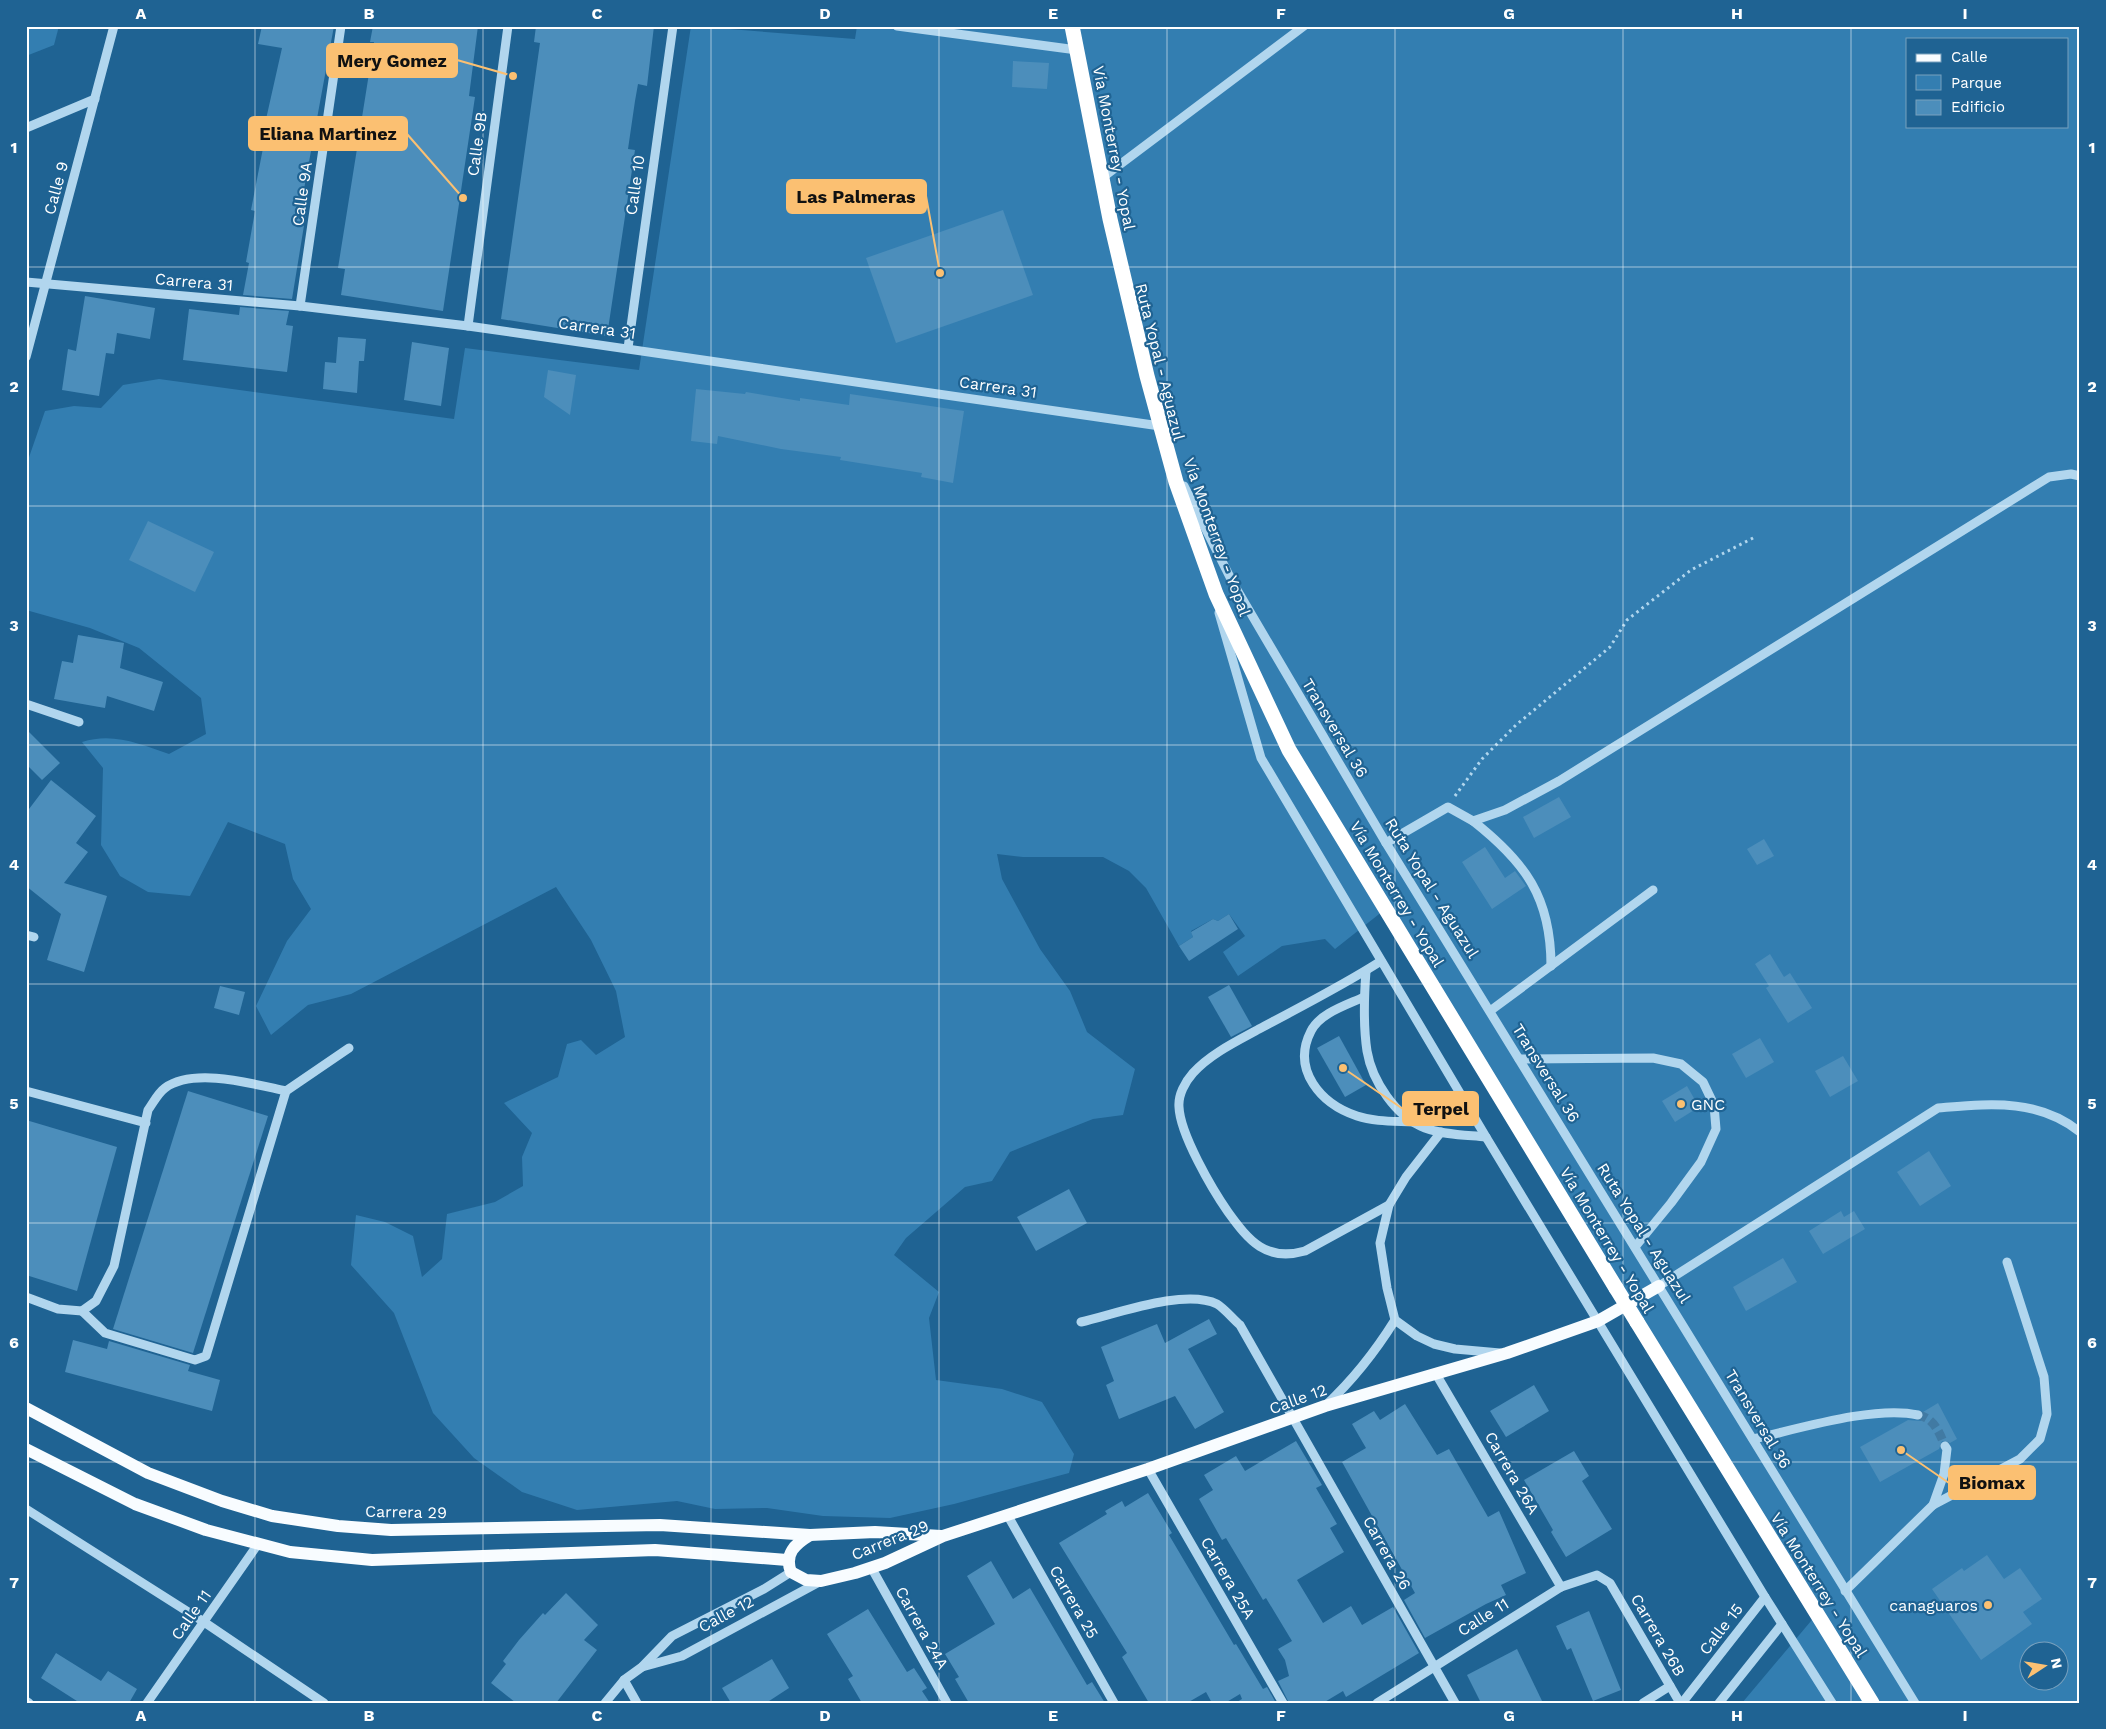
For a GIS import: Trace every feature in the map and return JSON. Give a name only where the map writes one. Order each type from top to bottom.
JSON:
[{"type":"highway","name":"Vía Monterrey - Yopal","points":[[1167,451],[1176,482],[1203,541],[1216,594],[1289,750],[1636,1322],[1872,1703]]},
{"type":"main road","name":"Calle 12","points":[[943,1536],[1148,1469],[1325,1406],[1506,1354],[1598,1321],[1659,1286]]},
{"type":"main road","name":"Carrera 29","points":[[26,1408],[148,1473],[222,1501],[272,1516],[338,1526],[391,1530],[660,1525],[810,1535],[875,1532],[943,1536]]},
{"type":"main road","name":"Carrera 29","points":[[26,1449],[135,1504],[206,1530],[290,1552],[372,1560],[656,1550],[789,1566],[806,1580],[822,1581],[871,1567],[943,1536]]},
{"type":"main road","points":[[789,1566],[797,1542],[810,1535]]},
{"type":"street","points":[[26,357],[114,26]]},
{"type":"street","name":"Calle 9A","points":[[300,306],[341,26]]},
{"type":"street","name":"Calle 9B","points":[[468,326],[508,26]]},
{"type":"street","name":"Calle 10","points":[[628,348],[673,26]]},
{"type":"street","points":[[897,26],[1077,50]]},
{"type":"street","name":"Ruta Yopal - Aguazul","points":[[1072,26],[1125,286],[1167,451]]},
{"type":"street","points":[[1102,178],[1304,26]]},
{"type":"street","points":[[26,128],[95,99]]},
{"type":"street","name":"Carrera 31","points":[[26,282],[300,306],[468,326],[1160,426]]},
{"type":"street","points":[[1473,821],[1505,810],[1559,781],[2049,477],[2071,474],[2080,476]]},
{"type":"street","points":[[1203,541],[1261,758],[1486,1137],[1765,1597],[1832,1703]]},
{"type":"street","name":"Ruta Yopal - Aguazul","points":[[1203,541],[1255,622],[1386,843],[1915,1703]]},
{"type":"street","points":[[26,704],[79,722]]},
{"type":"street","points":[[1386,843],[1448,807],[1473,821],[1499,842],[1531,879],[1543,908],[1549,931],[1550,966]]},
{"type":"street","points":[[1490,1011],[1653,890]]},
{"type":"street","points":[[1381,961],[1228,1046],[1194,1072],[1182,1090],[1178,1106],[1183,1127],[1216,1194],[1246,1237],[1262,1248],[1276,1254],[1291,1255],[1305,1252],[1389,1205]]},
{"type":"street","points":[[1366,971],[1364,997],[1368,1053],[1380,1085],[1394,1105],[1414,1122]]},
{"type":"street","points":[[1364,997],[1324,1017],[1311,1031],[1304,1053],[1307,1073],[1318,1093],[1334,1105],[1356,1116],[1382,1121],[1414,1122],[1441,1132],[1486,1137]]},
{"type":"street","points":[[26,1297],[58,1309],[82,1311],[105,1333],[194,1360],[206,1356],[286,1091],[349,1048]]},
{"type":"street","points":[[1520,1059],[1653,1058],[1681,1064],[1703,1082],[1714,1105],[1716,1129],[1701,1162],[1671,1203],[1635,1246]]},
{"type":"street","name":"Transversal 36","points":[[1520,1059],[1659,1286]]},
{"type":"street","points":[[82,1311],[96,1301],[114,1266],[148,1110],[163,1089],[178,1081],[196,1077],[286,1091]]},
{"type":"street","points":[[26,1091],[146,1123]]},
{"type":"street","points":[[1659,1286],[1938,1108],[1991,1104],[2034,1108],[2070,1124],[2080,1132]]},
{"type":"street","points":[[1441,1132],[1406,1177],[1389,1205],[1380,1243],[1387,1288],[1395,1320],[1417,1336],[1434,1344],[1456,1349],[1506,1354]]},
{"type":"street","points":[[1845,1591],[1933,1506],[2020,1459],[2040,1439],[2047,1414],[2044,1377],[2007,1262]]},
{"type":"street","name":"Carrera 26","points":[[1081,1322],[1171,1300],[1195,1298],[1218,1304],[1240,1325],[1455,1703]]},
{"type":"street","points":[[1325,1406],[1360,1371],[1395,1320]]},
{"type":"street","name":"Carrera 26A","points":[[1436,1374],[1561,1587]]},
{"type":"street","points":[[1753,1439],[1871,1414],[1903,1411],[1918,1415]]},
{"type":"street","points":[[1933,1506],[1944,1474],[1947,1449],[1945,1446]]},
{"type":"street","name":"Carrera 25A","points":[[1148,1469],[1283,1703]]},
{"type":"street","points":[[26,1509],[204,1622],[324,1703]]},
{"type":"street","name":"Carrera 25","points":[[1008,1516],[1114,1703]]},
{"type":"street","name":"Calle 11","points":[[147,1703],[258,1544]]},
{"type":"street","name":"Calle 12","points":[[605,1703],[624,1680],[642,1667],[672,1636],[764,1589],[789,1566]]},
{"type":"street","name":"Carrera 24A","points":[[871,1567],[947,1703]]},
{"type":"street","name":"Calle 11","points":[[1377,1703],[1561,1587],[1597,1575],[1610,1583]]},
{"type":"street","name":"Calle 12","points":[[642,1667],[682,1656],[822,1581]]},
{"type":"street","name":"Carrera 26B","points":[[1610,1583],[1681,1703]]},
{"type":"street","name":"Calle 15","points":[[1681,1703],[1765,1597]]},
{"type":"street","points":[[1719,1703],[1782,1624]]},
{"type":"street","points":[[624,1680],[637,1703]]},
{"type":"street","points":[[1643,1703],[1670,1686]]},
{"type":"path","points":[[1448,807],[1460,787],[1482,759],[1516,725],[1610,647],[1627,620],[1691,570],[1755,538]]},
{"type":"green space","points":[[26,26],[59,26],[54,45],[26,56]]},
{"type":"green space","points":[[691,26],[855,39],[857,26],[2080,26],[2080,1703],[1742,1703],[1816,1615],[1383,911],[1335,949],[1325,939],[1282,946],[1238,976],[1223,952],[1245,936],[1229,914],[1218,921],[1213,919],[1191,931],[1193,937],[1179,946],[1146,888],[1129,871],[1103,857],[1023,857],[997,854],[1002,879],[1040,949],[1070,991],[1087,1032],[1135,1069],[1123,1115],[1093,1119],[1010,1152],[992,1181],[965,1187],[906,1238],[894,1255],[939,1292],[929,1318],[936,1380],[1002,1389],[1042,1402],[1074,1454],[1069,1473],[954,1504],[890,1518],[823,1516],[767,1508],[715,1509],[677,1501],[577,1510],[522,1492],[474,1458],[433,1413],[394,1313],[351,1265],[356,1215],[385,1222],[413,1236],[422,1277],[442,1259],[447,1214],[495,1202],[523,1186],[522,1157],[532,1133],[504,1103],[558,1077],[567,1044],[581,1040],[596,1055],[625,1037],[616,991],[591,940],[556,887],[351,994],[308,1005],[271,1035],[256,1006],[287,941],[311,909],[293,879],[285,844],[228,822],[190,896],[148,892],[120,876],[101,845],[103,768],[82,742],[105,738],[126,740],[169,754],[206,734],[201,698],[139,648],[90,628],[26,610],[26,466],[45,411],[74,406],[101,408],[123,385],[159,379],[454,419],[465,348],[639,370]]},
{"type":"building","points":[[262,26],[334,26],[302,200],[308,201],[292,299],[243,295],[249,263],[246,262],[255,211],[251,210],[265,138],[262,137],[282,48],[258,44]]},
{"type":"building","points":[[373,26],[478,26],[469,96],[475,97],[443,311],[341,295],[345,269],[338,268],[374,42],[370,42]]},
{"type":"building","points":[[536,26],[654,26],[647,86],[638,84],[635,101],[628,149],[635,150],[607,336],[501,319],[540,43],[534,42]]},
{"type":"building","points":[[1013,61],[1049,63],[1047,89],[1012,87]]},
{"type":"building","points":[[1003,210],[1033,295],[896,343],[866,258]]},
{"type":"building","points":[[85,296],[155,308],[150,339],[117,333],[114,354],[106,353],[99,396],[62,390],[68,349],[76,351]]},
{"type":"building","points":[[240,307],[289,311],[286,325],[293,326],[287,372],[183,360],[189,309],[239,315]]},
{"type":"building","points":[[338,337],[366,339],[364,361],[359,361],[357,393],[323,389],[325,362],[336,363]]},
{"type":"building","points":[[412,342],[449,348],[441,406],[404,400]]},
{"type":"building","points":[[548,370],[576,375],[570,415],[544,397]]},
{"type":"building","points":[[696,389],[745,394],[746,392],[800,401],[800,398],[849,405],[850,394],[964,411],[953,483],[921,477],[922,473],[840,460],[841,457],[781,449],[718,436],[717,444],[691,441]]},
{"type":"building","points":[[148,521],[214,552],[195,592],[129,560]]},
{"type":"building","points":[[78,635],[124,643],[120,668],[163,682],[154,711],[107,696],[105,708],[54,699],[62,661],[73,663]]},
{"type":"building","points":[[26,729],[60,763],[42,780],[26,764]]},
{"type":"building","points":[[51,780],[96,816],[76,843],[88,852],[64,883],[107,896],[84,972],[47,960],[61,914],[26,886],[26,813]]},
{"type":"building","points":[[1559,797],[1571,817],[1534,838],[1523,817]]},
{"type":"building","points":[[1764,839],[1774,856],[1757,865],[1747,849]]},
{"type":"building","points":[[1485,847],[1505,878],[1515,871],[1526,886],[1492,909],[1462,862]]},
{"type":"building","points":[[1229,914],[1238,929],[1189,961],[1179,946],[1193,937],[1191,932],[1213,919],[1218,921]]},
{"type":"building","points":[[1770,954],[1784,977],[1790,973],[1812,1008],[1788,1023],[1766,988],[1769,986],[1755,964]]},
{"type":"building","points":[[1229,985],[1252,1026],[1231,1037],[1208,997]]},
{"type":"building","points":[[220,986],[245,992],[239,1015],[214,1008]]},
{"type":"building","points":[[1339,1036],[1366,1085],[1345,1097],[1317,1048]]},
{"type":"building","points":[[1760,1038],[1774,1062],[1746,1078],[1732,1054]]},
{"type":"building","points":[[1843,1056],[1858,1081],[1830,1097],[1815,1071]]},
{"type":"building","name":"GNC","points":[[1687,1086],[1699,1107],[1675,1122],[1662,1101]]},
{"type":"building","points":[[188,1091],[268,1116],[193,1353],[113,1329]]},
{"type":"building","points":[[26,1120],[117,1147],[77,1291],[26,1275]]},
{"type":"building","points":[[1929,1151],[1951,1186],[1920,1206],[1897,1172]]},
{"type":"building","points":[[1069,1189],[1087,1223],[1036,1251],[1017,1217]]},
{"type":"building","points":[[1841,1211],[1844,1217],[1854,1211],[1865,1229],[1823,1254],[1809,1231]]},
{"type":"building","points":[[1783,1258],[1797,1282],[1746,1311],[1733,1287]]},
{"type":"building","points":[[1209,1319],[1217,1334],[1188,1349],[1224,1412],[1195,1429],[1175,1396],[1119,1419],[1106,1385],[1114,1381],[1101,1347],[1157,1324],[1165,1343]]},
{"type":"building","points":[[73,1340],[107,1349],[109,1341],[190,1365],[188,1371],[220,1380],[212,1411],[65,1372]]},
{"type":"building","points":[[1534,1385],[1549,1411],[1506,1437],[1490,1411]]},
{"type":"building","points":[[1938,1403],[1957,1439],[1950,1443],[1942,1441],[1939,1449],[1880,1482],[1860,1447],[1908,1420],[1921,1421],[1924,1416],[1923,1412]]},
{"type":"building","points":[[1405,1404],[1437,1455],[1449,1449],[1488,1517],[1499,1511],[1526,1573],[1501,1585],[1506,1595],[1425,1638],[1404,1600],[1415,1593],[1342,1462],[1366,1448],[1352,1424],[1374,1411],[1380,1420]]},
{"type":"building","points":[[1296,1441],[1322,1485],[1316,1488],[1337,1524],[1330,1528],[1344,1552],[1297,1580],[1323,1623],[1351,1606],[1362,1625],[1393,1607],[1419,1653],[1346,1697],[1343,1691],[1323,1703],[1289,1703],[1278,1681],[1289,1676],[1285,1660],[1278,1649],[1292,1641],[1266,1598],[1263,1600],[1226,1538],[1222,1540],[1199,1499],[1213,1490],[1204,1475],[1236,1456],[1245,1471]]},
{"type":"building","points":[[1574,1451],[1589,1476],[1582,1481],[1612,1529],[1566,1557],[1551,1532],[1553,1530],[1524,1480]]},
{"type":"building","points":[[1148,1493],[1172,1533],[1169,1535],[1234,1645],[1236,1644],[1263,1689],[1267,1687],[1276,1703],[1235,1703],[1242,1699],[1240,1694],[1225,1703],[1212,1703],[1206,1692],[1187,1703],[1149,1703],[1122,1657],[1127,1653],[1059,1543],[1107,1514],[1105,1511],[1122,1501],[1125,1507]]},
{"type":"building","name":"canaguaros","points":[[1987,1555],[2004,1579],[2020,1568],[2042,1599],[2023,1612],[2032,1624],[1981,1660],[1932,1589],[1962,1568],[1964,1571]]},
{"type":"building","points":[[991,1561],[1013,1599],[1030,1588],[1087,1685],[1092,1682],[1105,1703],[969,1703],[955,1679],[959,1677],[945,1654],[995,1624],[967,1576]]},
{"type":"building","points":[[566,1593],[598,1625],[584,1640],[597,1650],[556,1703],[516,1703],[491,1683],[506,1664],[503,1661],[519,1640],[543,1613],[545,1615]]},
{"type":"building","points":[[868,1609],[907,1672],[914,1668],[927,1688],[922,1691],[930,1703],[862,1703],[848,1679],[853,1676],[827,1634]]},
{"type":"building","points":[[1589,1611],[1621,1690],[1593,1701],[1571,1648],[1567,1650],[1556,1626]]},
{"type":"building","points":[[1517,1649],[1543,1703],[1481,1703],[1467,1675]]},
{"type":"building","points":[[56,1653],[101,1681],[108,1671],[137,1689],[129,1703],[80,1703],[41,1678]]},
{"type":"building","points":[[772,1659],[789,1688],[766,1703],[731,1703],[722,1688]]},
{"type":"tunnel","points":[[1918,1415],[1932,1422],[1945,1446]]},
{"type":"place","name":"Mery Gomez","points":[[513,76]]},
{"type":"place","name":"Eliana Martinez","points":[[463,198]]},
{"type":"place","name":"Las Palmeras","points":[[940,273]]},
{"type":"place","name":"Terpel","points":[[1343,1068]]},
{"type":"place","name":"GNC","points":[[1681,1104]]},
{"type":"place","name":"Biomax","points":[[1901,1450]]},
{"type":"place","name":"canaguaros","points":[[1988,1605]]}]
